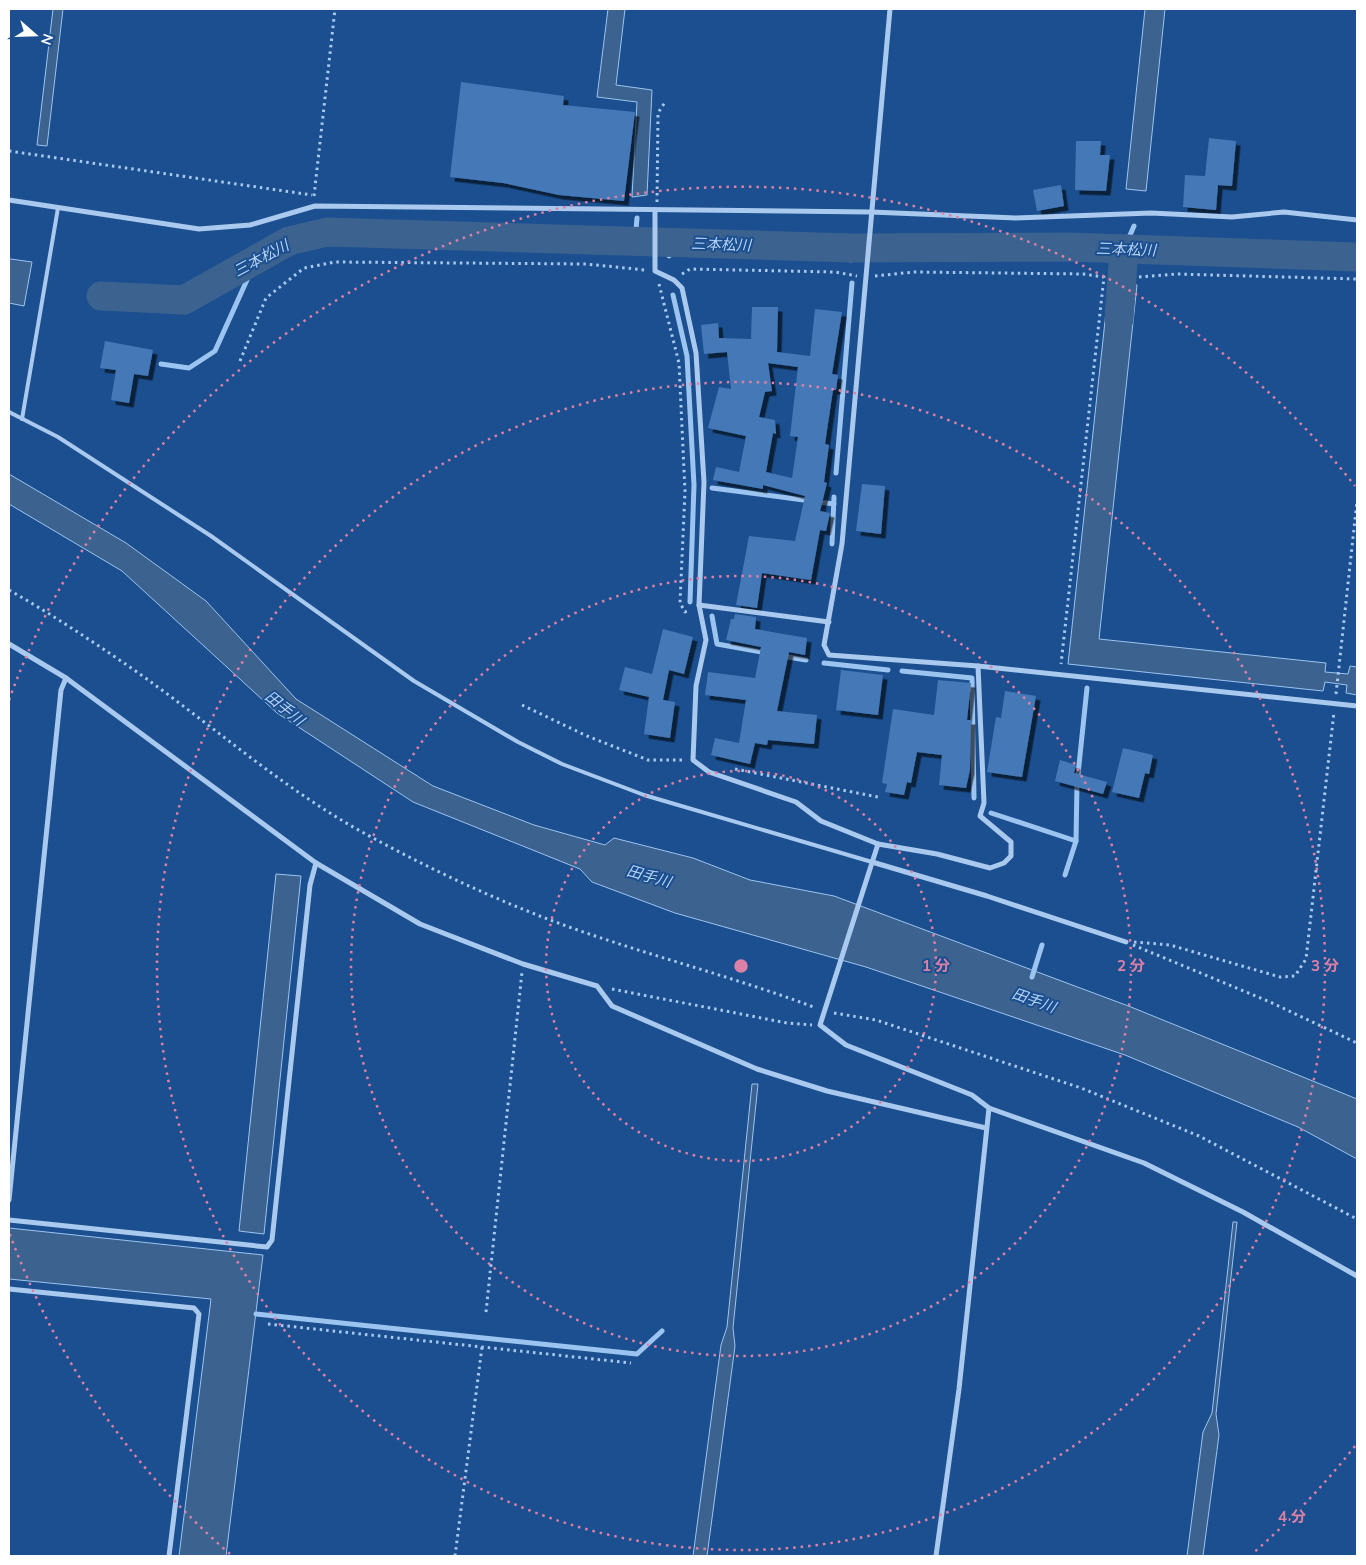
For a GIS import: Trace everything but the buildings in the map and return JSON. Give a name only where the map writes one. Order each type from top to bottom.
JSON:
[{"type":"street","points":[[890,9],[842,544],[824,645],[829,654],[1060,674],[1357,706]]},
{"type":"street","points":[[9,200],[199,230],[250,225],[315,206],[655,210],[1016,218],[1151,213],[1232,217],[1284,212],[1357,220]]},
{"type":"street","points":[[655,210],[655,271],[674,280],[682,288],[696,353],[704,482],[699,605],[706,640],[696,686],[693,760],[709,772],[796,802],[821,821],[878,844],[938,854],[990,868],[1004,863],[1011,856],[1012,842],[980,816],[984,803],[978,666]]},
{"type":"street","points":[[699,605],[829,622]]},
{"type":"street","points":[[9,644],[66,678],[316,863],[420,924],[523,964],[597,986],[612,1006],[757,1069],[828,1091],[986,1128]]},
{"type":"street","points":[[9,1200],[61,690],[66,678]]},
{"type":"street","points":[[878,844],[820,1025],[846,1045],[972,1095],[989,1108],[1144,1163],[1243,1212],[1357,1276]]},
{"type":"street","points":[[872,862],[988,896],[1126,942]]},
{"type":"street","points":[[9,1220],[267,1247],[272,1240],[310,886],[316,863]]},
{"type":"street","points":[[936,1556],[959,1390],[989,1108]]},
{"type":"street","points":[[9,1289],[194,1308],[199,1314],[169,1556]]},
{"type":"lane","points":[[22,419],[58,208]]},
{"type":"lane","points":[[9,412],[58,437],[211,536],[414,681],[518,742],[562,764],[644,795],[872,862]]},
{"type":"path","points":[[315,206],[314,196],[335,9]]},
{"type":"path","points":[[655,210],[658,196],[658,113],[666,102]]},
{"type":"path","points":[[9,151],[298,192],[314,196]]},
{"type":"path","points":[[240,362],[266,298],[304,268],[312,266],[335,262],[586,264],[655,271],[679,363],[685,491],[680,603],[685,612],[699,605]]},
{"type":"path","points":[[674,280],[690,269],[866,274],[914,272],[1083,274],[1104,276],[1060,674]]},
{"type":"path","points":[[1139,277],[1176,274],[1357,279]]},
{"type":"path","points":[[1337,684],[1357,500]]},
{"type":"path","points":[[9,590],[45,611],[137,672],[285,783],[361,831],[520,908],[614,942],[763,988],[824,1011],[876,1020],[1081,1088],[1199,1136],[1357,1219]]},
{"type":"path","points":[[1126,942],[1170,945],[1280,976],[1295,976],[1306,959],[1334,704]]},
{"type":"path","points":[[1126,942],[1270,1002],[1357,1042]]},
{"type":"path","points":[[486,1312],[523,964]]},
{"type":"path","points":[[597,986],[787,1023],[820,1025]]},
{"type":"path","points":[[268,1324],[631,1363]]},
{"type":"path","points":[[455,1556],[482,1347]]},
{"type":"water","points":[[53,9],[63,9],[47,146],[37,145]]},
{"type":"water","points":[[608,9],[625,9],[616,85],[652,90],[647,195],[632,197],[637,102],[597,97]]},
{"type":"water","points":[[1145,9],[1165,9],[1146,191],[1126,189]]},
{"type":"water","points":[[9,260],[32,262],[24,306],[9,303]]},
{"type":"water","points":[[1116,280],[1130,280],[1130,284],[1137,285],[1099,639],[1326,663],[1325,672],[1348,674],[1350,666],[1357,667],[1357,695],[1346,693],[1347,685],[1325,682],[1323,691],[1068,664],[1109,284],[1116,284]]},
{"type":"water","name":"田手川","points":[[9,474],[126,543],[206,601],[296,699],[433,786],[534,825],[605,845],[614,838],[693,858],[750,880],[834,896],[1131,1007],[1357,1099],[1357,1159],[1298,1127],[1125,1055],[866,967],[675,913],[592,882],[580,869],[413,802],[277,713],[122,571],[9,504]]},
{"type":"water","points":[[276,874],[301,876],[264,1234],[239,1231]]},
{"type":"water","points":[[752,1084],[758,1084],[733,1328],[735,1346],[707,1556],[693,1556],[721,1345],[727,1327]]},
{"type":"water","points":[[1233,1222],[1237,1222],[1216,1414],[1219,1435],[1203,1556],[1187,1556],[1203,1432],[1212,1413]]},
{"type":"water","points":[[9,1228],[263,1255],[226,1556],[179,1556],[211,1299],[9,1279]]},
{"type":"waterway","points":[[635,241],[637,218]]},
{"type":"waterway","points":[[1124,249],[1134,226]]},
{"type":"waterway","name":"三本松川","points":[[101,296],[184,300],[289,241],[327,232],[851,248],[1068,247],[1357,257]]},
{"type":"waterway","points":[[667,242],[669,256]]},
{"type":"waterway","points":[[851,248],[851,260]]},
{"type":"waterway","points":[[1119,319],[1124,249]]},
{"type":"waterway","points":[[161,364],[189,368],[215,351],[256,260]]},
{"type":"waterway","points":[[836,473],[852,283]]},
{"type":"waterway","points":[[673,295],[687,356],[694,485],[690,602]]},
{"type":"waterway","points":[[712,488],[834,504]]},
{"type":"waterway","points":[[832,544],[834,497]]},
{"type":"waterway","points":[[712,616],[717,644],[767,653]]},
{"type":"waterway","points":[[782,656],[806,660]]},
{"type":"waterway","points":[[824,663],[888,670]]},
{"type":"waterway","points":[[902,671],[972,678],[974,798]]},
{"type":"waterway","points":[[1065,875],[1076,841],[1077,784],[1087,688]]},
{"type":"waterway","points":[[991,813],[1076,841]]},
{"type":"waterway","points":[[1032,977],[1042,945]]},
{"type":"waterway","points":[[256,1314],[637,1354],[662,1331]]}]
